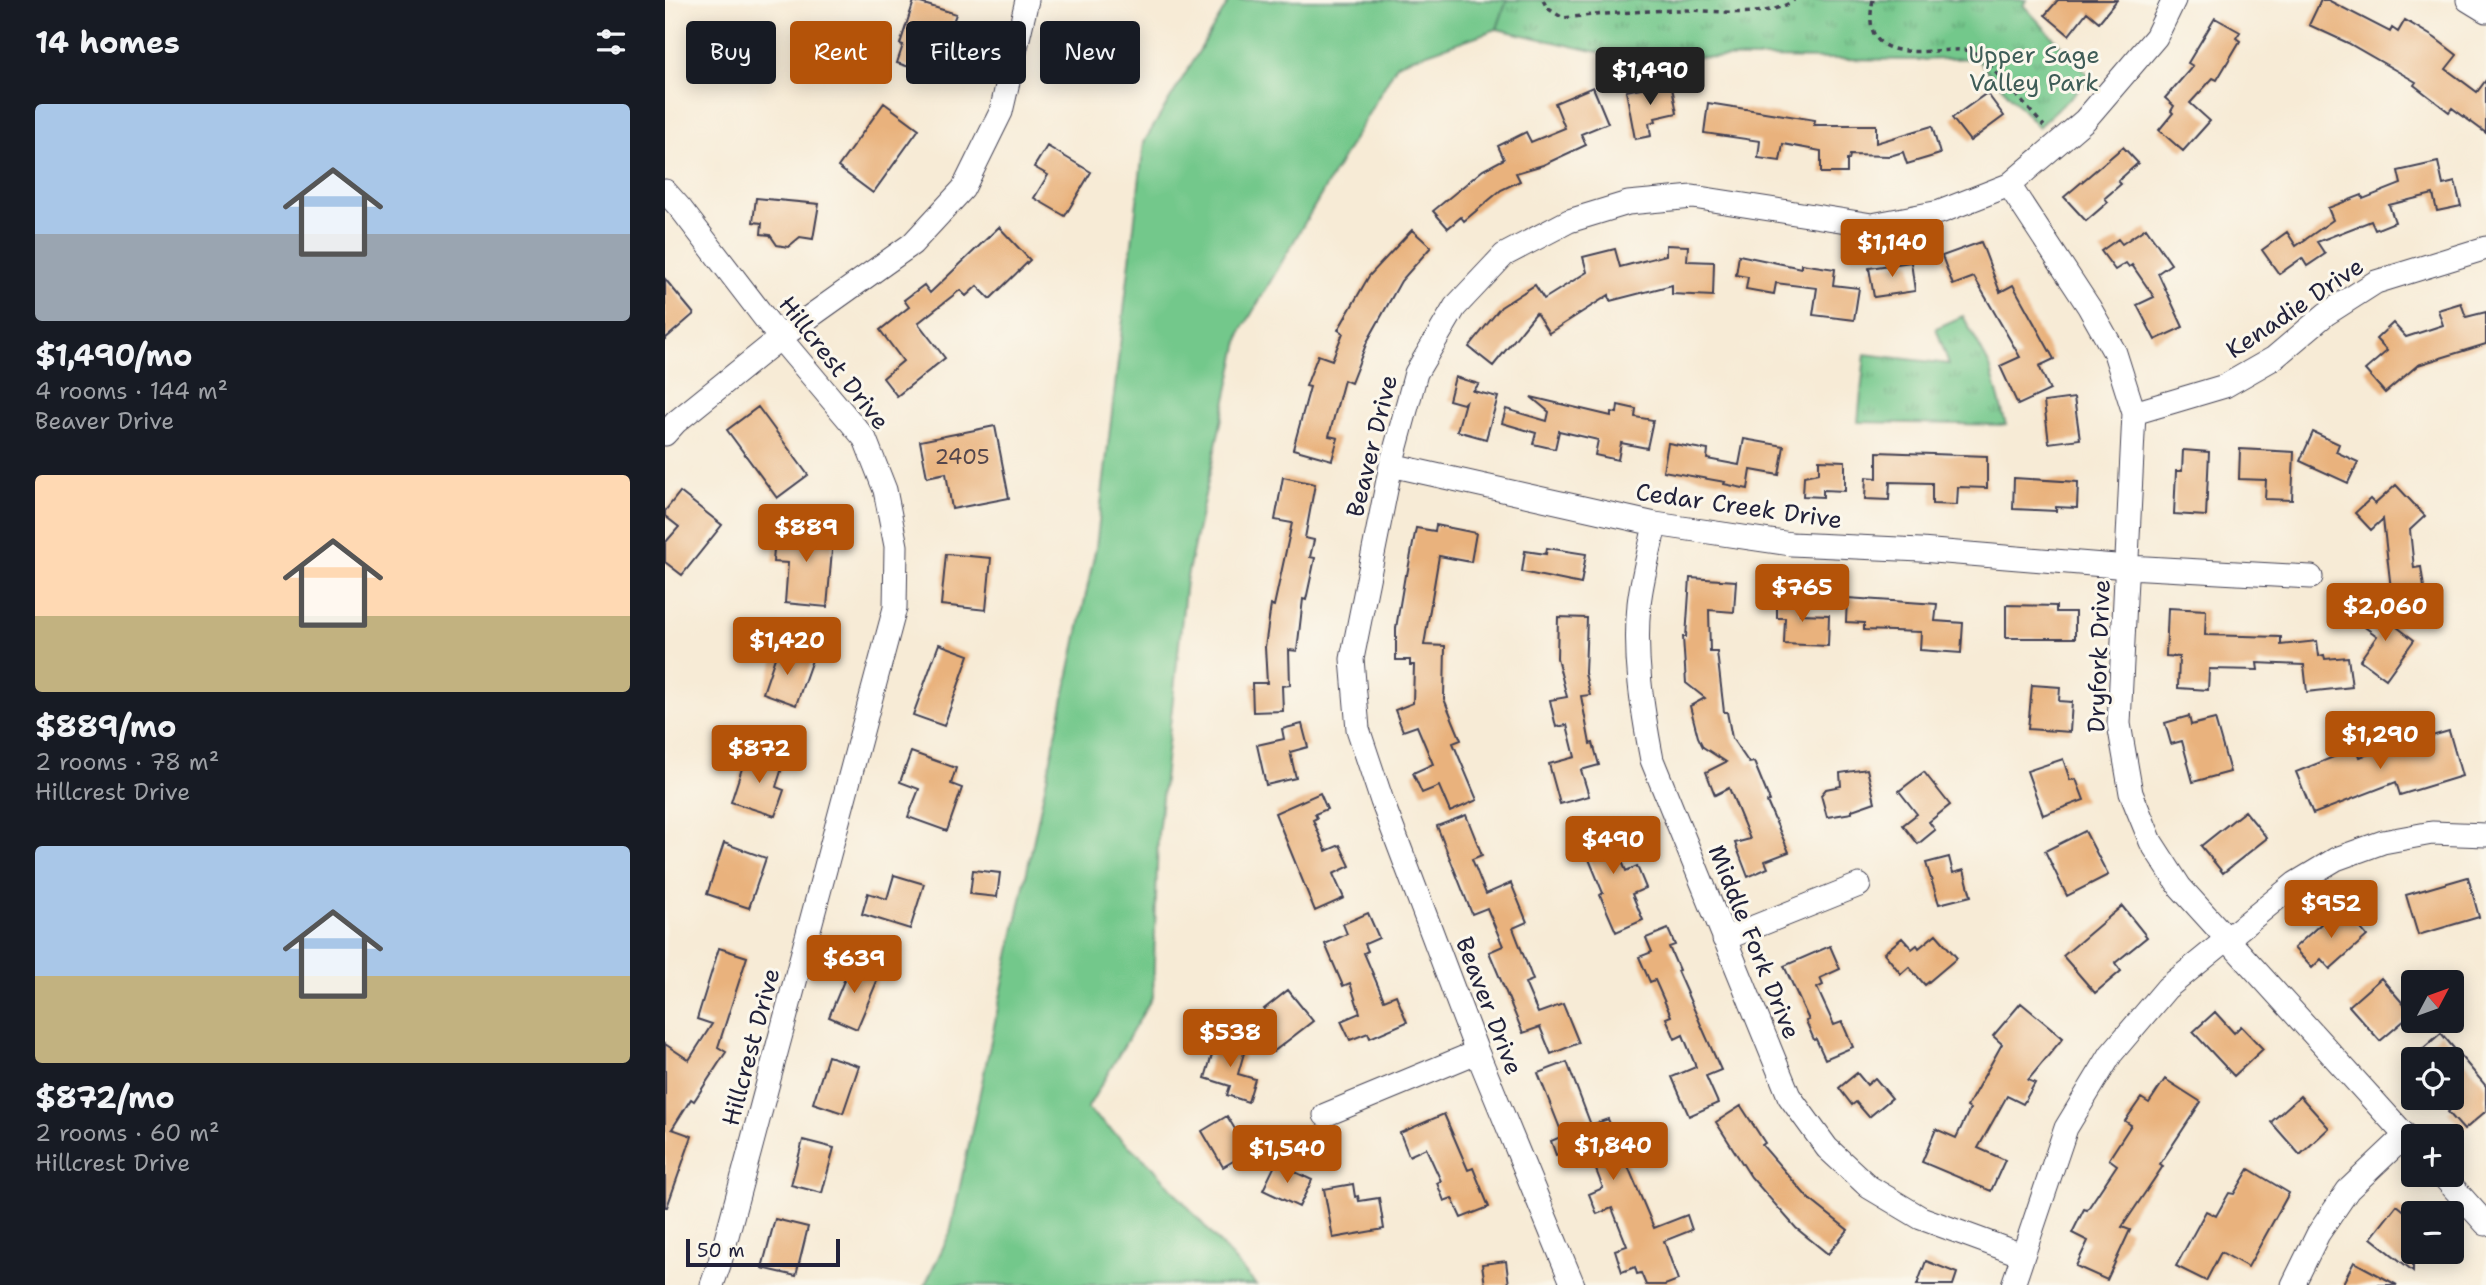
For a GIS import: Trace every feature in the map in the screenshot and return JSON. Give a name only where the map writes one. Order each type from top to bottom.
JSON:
[{"type":"street","points":[[665,435],[676,422],[780,338],[912,244],[963,189],[1000,112],[1027,0]]},
{"type":"street","name":"Beaver Drive","points":[[1573,1285],[1477,1052],[1382,801],[1358,729],[1352,659],[1391,466],[1416,373],[1455,307],[1504,255],[1569,220],[1628,203],[1693,197],[1872,225],[1940,212],[2009,185],[2085,120],[2156,37],[2174,0]]},
{"type":"street","points":[[2468,0],[2486,11]]},
{"type":"street","name":"Dryfork Drive","points":[[2009,185],[2089,307],[2115,353],[2134,413],[2119,724],[2131,793],[2151,842],[2180,887],[2401,1130]]},
{"type":"street","name":"Hillcrest Drive","points":[[665,191],[780,338],[865,439],[885,490],[896,545],[895,608],[712,1285]]},
{"type":"street","name":"Kenadie Drive","points":[[2134,413],[2225,386],[2274,358],[2326,314],[2376,282],[2486,248]]},
{"type":"street","name":"Cedar Creek Drive","points":[[1391,466],[1655,524],[1791,544],[1921,550],[2128,567],[2311,577]]},
{"type":"street","name":"Middle Fork Drive","points":[[1655,524],[1640,602],[1637,646],[1641,706],[1653,760],[1789,1096],[1827,1148],[1869,1187],[1921,1218],[2022,1255]]},
{"type":"street","points":[[2013,1285],[2066,1128],[2111,1054],[2167,988],[2296,883],[2336,859],[2383,842],[2432,833],[2486,835]]},
{"type":"street","points":[[1724,939],[1859,886]]},
{"type":"street","points":[[1325,1115],[1477,1052]]},
{"type":"street","points":[[2293,1285],[2318,1234],[2348,1190],[2401,1146]]},
{"type":"street","points":[[2453,1187],[2486,1224]]},
{"type":"path","points":[[1543,0],[1547,8],[1563,18],[1679,10],[1761,11],[1794,0]]},
{"type":"path","points":[[1873,0],[1871,25],[1877,39],[1893,50],[1919,53],[1968,49],[1980,55],[2045,128]]},
{"type":"green space","points":[[1230,0],[1507,0],[1497,29],[1398,63],[1241,332],[1186,581],[1158,834],[1153,996],[1087,1109],[1153,1167],[1256,1285],[925,1285],[950,1233],[1096,547],[1144,142]]},
{"type":"green space","name":"Upper Sage Valley Park","points":[[1507,0],[2027,0],[2023,5],[2091,78],[2038,127],[1976,58],[1918,60],[1615,56],[1497,29]]},
{"type":"green space","points":[[1963,316],[1990,366],[2006,425],[1858,422],[1865,354],[1949,364],[1936,328]]},
{"type":"building","points":[[2058,0],[2117,0],[2099,22],[2087,12],[2069,35],[2045,15]]},
{"type":"building","points":[[2321,0],[2328,0],[2390,32],[2392,28],[2398,32],[2405,20],[2457,55],[2446,69],[2477,92],[2486,80],[2486,133],[2452,108],[2449,112],[2414,85],[2416,82],[2348,43],[2309,25]]},
{"type":"building","points":[[914,1],[956,14],[953,21],[907,21]]},
{"type":"building","points":[[2215,18],[2240,32],[2236,38],[2240,41],[2217,80],[2213,78],[2190,103],[2210,121],[2183,151],[2159,130],[2173,113],[2171,111],[2174,106],[2165,98],[2193,66],[2188,63]]},
{"type":"building","points":[[906,26],[906,66],[897,63],[903,45],[900,44]]},
{"type":"building","points":[[1671,82],[1677,113],[1655,118],[1656,121],[1649,123],[1651,136],[1635,139],[1626,91]]},
{"type":"building","points":[[1593,87],[1608,123],[1581,134],[1586,145],[1543,165],[1516,173],[1520,181],[1501,190],[1464,221],[1461,217],[1448,228],[1433,211],[1483,170],[1504,159],[1498,146],[1526,132],[1531,142],[1565,128],[1555,103]]},
{"type":"building","points":[[1987,93],[2004,116],[1970,141],[1952,118]]},
{"type":"building","points":[[884,103],[919,129],[873,193],[838,167]]},
{"type":"building","points":[[1708,103],[1815,120],[1814,125],[1876,125],[1876,143],[1932,126],[1940,154],[1907,164],[1903,152],[1890,156],[1850,155],[1847,160],[1847,173],[1821,173],[1821,151],[1783,144],[1780,161],[1758,158],[1760,141],[1704,133]]},
{"type":"building","points":[[1047,146],[1091,172],[1065,216],[1034,198],[1048,175],[1034,167]]},
{"type":"building","points":[[2123,147],[2138,163],[2118,181],[2121,184],[2105,198],[2108,202],[2086,221],[2064,197]]},
{"type":"building","points":[[2438,162],[2443,185],[2455,182],[2461,206],[2437,211],[2433,194],[2389,205],[2395,222],[2375,230],[2371,221],[2317,242],[2325,254],[2307,266],[2302,258],[2279,274],[2262,250],[2287,232],[2296,246],[2333,220],[2328,208],[2362,195],[2363,199],[2401,184],[2398,171]]},
{"type":"building","points":[[756,198],[819,204],[813,239],[800,237],[788,247],[777,245],[770,235],[761,234],[762,223],[753,222]]},
{"type":"building","points":[[999,227],[1030,260],[990,299],[977,286],[966,296],[960,290],[918,323],[945,358],[897,396],[883,378],[903,361],[880,330],[909,307],[904,300],[924,285],[930,293]]},
{"type":"building","points":[[2146,228],[2171,264],[2158,273],[2183,327],[2155,340],[2137,305],[2154,297],[2132,265],[2129,267],[2126,263],[2115,270],[2101,251],[2118,239],[2122,244]]},
{"type":"building","points":[[1412,230],[1431,247],[1401,281],[1367,342],[1351,383],[1344,380],[1329,436],[1338,438],[1332,460],[1293,449],[1310,387],[1306,386],[1318,355],[1332,360],[1343,333],[1338,330],[1369,276]]},
{"type":"building","points":[[1981,242],[2000,292],[2013,285],[2054,359],[2039,366],[2050,390],[2018,405],[2000,366],[2020,357],[1974,277],[1953,285],[1942,256]]},
{"type":"building","points":[[1666,245],[1688,246],[1687,261],[1714,262],[1713,296],[1672,294],[1672,285],[1610,301],[1609,295],[1549,333],[1536,313],[1493,366],[1469,347],[1501,307],[1535,285],[1544,299],[1587,272],[1583,257],[1615,249],[1620,267],[1666,255]]},
{"type":"building","points":[[1739,255],[1801,268],[1801,264],[1835,269],[1833,285],[1859,288],[1854,320],[1813,315],[1817,288],[1776,283],[1774,294],[1746,289],[1748,277],[1736,275]]},
{"type":"building","points":[[1911,262],[1915,291],[1874,297],[1869,268]]},
{"type":"building","points":[[665,279],[694,314],[665,339]]},
{"type":"building","points":[[2461,303],[2466,317],[2486,312],[2486,344],[2418,365],[2385,393],[2365,370],[2387,351],[2376,339],[2393,323],[2406,337],[2443,325],[2438,310]]},
{"type":"building","points":[[1455,377],[1479,384],[1473,391],[1498,397],[1486,439],[1457,431],[1465,402],[1463,404],[1449,400]]},
{"type":"building","points":[[1531,397],[1611,416],[1611,412],[1617,413],[1618,405],[1636,409],[1635,417],[1653,420],[1647,448],[1621,443],[1618,460],[1595,455],[1598,440],[1559,431],[1555,449],[1533,444],[1536,433],[1502,423],[1506,409],[1547,421],[1549,412]]},
{"type":"building","points":[[2074,398],[2080,439],[2049,443],[2044,402]]},
{"type":"building","points":[[758,407],[808,475],[777,498],[727,430]]},
{"type":"building","points":[[995,426],[1009,498],[952,509],[946,473],[927,477],[920,441]]},
{"type":"building","points":[[2313,432],[2339,444],[2336,452],[2358,462],[2348,483],[2300,461]]},
{"type":"building","points":[[1744,439],[1784,446],[1779,475],[1751,470],[1748,489],[1663,471],[1668,443],[1708,450],[1707,459],[1739,465]]},
{"type":"building","points":[[2240,449],[2294,452],[2292,500],[2265,499],[2266,480],[2239,479]]},
{"type":"building","points":[[2183,450],[2209,452],[2206,516],[2174,514],[2176,471],[2182,471]]},
{"type":"building","points":[[1877,452],[1987,456],[1987,488],[1958,487],[1957,505],[1932,504],[1932,483],[1890,482],[1889,500],[1865,499],[1866,477],[1877,478]]},
{"type":"building","points":[[1819,460],[1845,461],[1845,491],[1823,490],[1823,497],[1803,496],[1804,476],[1819,473]]},
{"type":"building","points":[[1283,477],[1315,484],[1305,538],[1314,540],[1310,557],[1315,558],[1306,600],[1303,599],[1297,651],[1289,650],[1290,685],[1282,686],[1283,711],[1253,712],[1252,683],[1267,683],[1265,647],[1271,605],[1274,606],[1292,523],[1275,520]]},
{"type":"building","points":[[2014,478],[2078,482],[2077,508],[2056,507],[2056,511],[2013,509]]},
{"type":"building","points":[[2396,485],[2425,516],[2410,530],[2414,568],[2421,567],[2425,594],[2392,598],[2383,519],[2371,530],[2355,513],[2370,499],[2375,504]]},
{"type":"building","points":[[680,492],[722,525],[682,575],[665,562],[665,543],[679,527],[665,516],[665,511]]},
{"type":"building","points":[[792,524],[834,528],[827,607],[785,603],[788,563],[773,562],[775,535],[791,537]]},
{"type":"building","points":[[1436,525],[1476,533],[1471,562],[1439,556],[1424,645],[1445,646],[1444,699],[1461,740],[1453,743],[1477,800],[1450,812],[1439,786],[1422,793],[1413,773],[1433,764],[1417,726],[1403,731],[1395,710],[1413,703],[1414,665],[1410,665],[1410,660],[1396,660],[1396,628],[1405,575],[1416,528],[1435,531]]},
{"type":"building","points":[[1547,548],[1586,554],[1581,584],[1522,572],[1525,551],[1546,554]]},
{"type":"building","points":[[946,554],[991,558],[986,610],[941,605]]},
{"type":"building","points":[[1690,578],[1736,581],[1734,612],[1709,610],[1710,652],[1717,652],[1724,712],[1727,712],[1732,738],[1749,763],[1754,762],[1770,801],[1767,802],[1789,852],[1765,861],[1768,868],[1748,877],[1735,843],[1750,839],[1729,788],[1715,795],[1706,772],[1726,762],[1703,747],[1690,706],[1705,698],[1686,683],[1683,637],[1686,637]]},
{"type":"building","points":[[1777,596],[1801,597],[1800,614],[1829,615],[1828,646],[1784,644],[1785,618],[1777,618]]},
{"type":"building","points":[[1847,598],[1937,604],[1935,621],[1963,623],[1961,653],[1920,650],[1921,632],[1864,630],[1864,623],[1846,622]]},
{"type":"building","points":[[2006,605],[2056,606],[2056,612],[2075,612],[2075,638],[2006,638]]},
{"type":"building","points":[[2376,606],[2395,620],[2393,624],[2414,640],[2386,679],[2360,660],[2377,636],[2362,625]]},
{"type":"building","points":[[2168,608],[2206,610],[2205,635],[2281,637],[2281,645],[2317,641],[2319,656],[2324,655],[2325,659],[2348,657],[2352,687],[2307,692],[2304,665],[2257,663],[2258,670],[2209,669],[2208,690],[2178,688],[2179,657],[2166,656]]},
{"type":"building","points":[[1558,617],[1587,618],[1585,673],[1590,695],[1581,696],[1590,744],[1593,743],[1599,765],[1581,770],[1589,796],[1560,804],[1549,764],[1575,757],[1567,725],[1556,727],[1550,700],[1567,697],[1557,658]]},
{"type":"building","points":[[939,644],[969,655],[944,726],[913,715]]},
{"type":"building","points":[[778,649],[812,660],[796,705],[763,693]]},
{"type":"building","points":[[2032,685],[2060,687],[2059,701],[2072,702],[2070,732],[2028,729]]},
{"type":"building","points":[[2189,716],[2191,725],[2215,719],[2230,772],[2193,782],[2182,741],[2171,744],[2165,723]]},
{"type":"building","points":[[1302,724],[1308,747],[1290,752],[1296,778],[1266,785],[1257,745],[1284,739],[1282,729]]},
{"type":"building","points":[[2449,731],[2462,776],[2400,795],[2396,782],[2313,814],[2296,772],[2356,748],[2359,757]]},
{"type":"building","points":[[911,752],[956,768],[951,784],[962,788],[947,831],[908,817],[919,789],[900,782]]},
{"type":"building","points":[[747,753],[783,765],[776,787],[784,790],[775,816],[731,802]]},
{"type":"building","points":[[2063,759],[2070,780],[2076,779],[2084,800],[2043,815],[2027,771]]},
{"type":"building","points":[[1867,769],[1875,802],[1852,810],[1852,813],[1827,817],[1821,795],[1826,789],[1841,786],[1840,773]]},
{"type":"building","points":[[1924,772],[1950,805],[1929,822],[1935,830],[1918,844],[1903,825],[1917,814],[1899,791]]},
{"type":"building","points":[[1320,793],[1327,809],[1315,814],[1317,818],[1313,820],[1326,851],[1340,845],[1350,866],[1333,874],[1344,898],[1315,911],[1275,813]]},
{"type":"building","points":[[2245,811],[2267,838],[2223,873],[2201,846]]},
{"type":"building","points":[[1466,815],[1482,855],[1472,859],[1486,894],[1511,883],[1527,922],[1513,928],[1533,980],[1525,983],[1538,1013],[1563,1004],[1579,1043],[1551,1054],[1540,1027],[1523,1033],[1489,952],[1503,946],[1487,908],[1472,914],[1437,826]]},
{"type":"building","points":[[1604,819],[1626,871],[1637,866],[1646,888],[1632,894],[1643,920],[1616,932],[1577,830]]},
{"type":"building","points":[[2085,831],[2108,875],[2067,896],[2045,851]]},
{"type":"building","points":[[724,843],[766,858],[749,908],[707,894]]},
{"type":"building","points":[[1949,857],[1953,873],[1964,870],[1971,896],[1939,904],[1926,863]]},
{"type":"building","points":[[973,870],[1000,873],[997,897],[970,894]]},
{"type":"building","points":[[894,875],[924,884],[910,929],[862,914],[868,893],[887,899]]},
{"type":"building","points":[[2468,877],[2479,917],[2418,935],[2406,895]]},
{"type":"building","points":[[2122,906],[2147,937],[2115,963],[2121,971],[2095,993],[2063,956]]},
{"type":"building","points":[[2341,906],[2367,936],[2330,969],[2321,959],[2312,968],[2294,948]]},
{"type":"building","points":[[1368,913],[1379,938],[1365,944],[1368,951],[1364,953],[1384,1000],[1396,995],[1407,1022],[1370,1038],[1368,1033],[1350,1040],[1341,1021],[1360,1013],[1350,983],[1343,986],[1325,944],[1347,934],[1343,924]]},
{"type":"building","points":[[1668,929],[1675,945],[1669,947],[1679,970],[1677,971],[1721,1070],[1706,1076],[1718,1103],[1689,1116],[1672,1077],[1696,1067],[1683,1035],[1675,1039],[1666,1018],[1671,1016],[1655,980],[1650,982],[1639,957],[1652,952],[1646,938]]},
{"type":"building","points":[[1936,934],[1957,958],[1925,985],[1909,967],[1901,974],[1884,953],[1902,938],[1912,949],[1917,945],[1919,948]]},
{"type":"building","points":[[1830,946],[1840,969],[1820,978],[1823,985],[1817,988],[1834,1025],[1842,1022],[1853,1047],[1825,1059],[1816,1039],[1814,1040],[1806,1021],[1809,1020],[1784,966]]},
{"type":"building","points":[[719,948],[747,957],[718,1047],[726,1052],[672,1129],[692,1136],[665,1207],[665,1044],[689,1060],[712,1024],[697,1019]]},
{"type":"building","points":[[852,961],[880,974],[857,1029],[829,1017]]},
{"type":"building","points":[[2381,978],[2401,1001],[2401,1023],[2380,1041],[2349,1006]]},
{"type":"building","points":[[1288,990],[1313,1021],[1273,1052],[1258,1033],[1273,1021],[1264,1009]]},
{"type":"building","points":[[2021,1003],[2063,1038],[2028,1080],[2035,1083],[2023,1104],[2007,1096],[1978,1148],[2005,1160],[1991,1191],[1922,1162],[1936,1129],[1956,1138],[1970,1109],[1967,1107],[2002,1044],[1993,1036]]},
{"type":"building","points":[[2215,1012],[2234,1033],[2241,1026],[2263,1049],[2234,1076],[2193,1032]]},
{"type":"building","points":[[2441,1033],[2453,1047],[2425,1047]]},
{"type":"building","points":[[1217,1038],[1246,1046],[1238,1074],[1255,1079],[1248,1102],[1227,1095],[1230,1086],[1205,1078]]},
{"type":"building","points":[[828,1056],[859,1066],[843,1113],[813,1103]]},
{"type":"building","points":[[2464,1060],[2486,1086],[2486,1111],[2464,1130],[2464,1124],[2459,1124],[2448,1112],[2464,1110]]},
{"type":"building","points":[[1567,1062],[1591,1125],[1608,1119],[1654,1228],[1687,1215],[1692,1230],[1664,1241],[1678,1280],[1665,1285],[1646,1285],[1635,1267],[1622,1272],[1615,1250],[1627,1246],[1612,1208],[1597,1214],[1589,1194],[1603,1188],[1586,1144],[1556,1155],[1551,1141],[1563,1136],[1538,1073]]},
{"type":"building","points":[[1857,1073],[1867,1085],[1875,1078],[1892,1098],[1869,1117],[1856,1102],[1852,1105],[1839,1088]]},
{"type":"building","points":[[2165,1079],[2201,1102],[2122,1227],[2130,1230],[2107,1280],[2076,1266],[2088,1241],[2072,1233],[2084,1209],[2087,1210],[2117,1165],[2109,1159],[2131,1125],[2125,1121],[2141,1098],[2149,1103]]},
{"type":"building","points":[[2300,1096],[2329,1128],[2300,1155],[2271,1122]]},
{"type":"building","points":[[1741,1106],[1765,1143],[1762,1145],[1808,1198],[1848,1230],[1828,1254],[1796,1228],[1751,1177],[1716,1122]]},
{"type":"building","points":[[1444,1114],[1468,1170],[1473,1168],[1489,1207],[1461,1218],[1452,1198],[1444,1201],[1437,1183],[1441,1181],[1426,1148],[1409,1156],[1400,1133]]},
{"type":"building","points":[[1227,1116],[1241,1139],[1255,1131],[1267,1152],[1248,1163],[1244,1155],[1223,1167],[1202,1131]]},
{"type":"building","points":[[803,1140],[834,1148],[822,1193],[791,1185]]},
{"type":"building","points":[[1276,1163],[1312,1180],[1299,1207],[1263,1190]]},
{"type":"building","points":[[2249,1169],[2289,1193],[2248,1267],[2221,1252],[2206,1281],[2176,1266],[2206,1211],[2216,1216],[2229,1193],[2234,1194]]},
{"type":"building","points":[[1353,1184],[1355,1197],[1358,1196],[1359,1201],[1379,1198],[1384,1229],[1333,1238],[1324,1189]]},
{"type":"building","points":[[2397,1205],[2401,1208],[2401,1262],[2371,1238]]},
{"type":"building","points":[[775,1219],[808,1227],[796,1276],[762,1268]]},
{"type":"building","points":[[1506,1261],[1509,1285],[1485,1285],[1482,1264]]},
{"type":"building","points":[[1926,1261],[1957,1273],[1953,1285],[1917,1285]]},
{"type":"building","points":[[2354,1262],[2397,1285],[2342,1285]]},
{"type":"building","points":[[2404,1264],[2413,1264],[2413,1271]]}]
